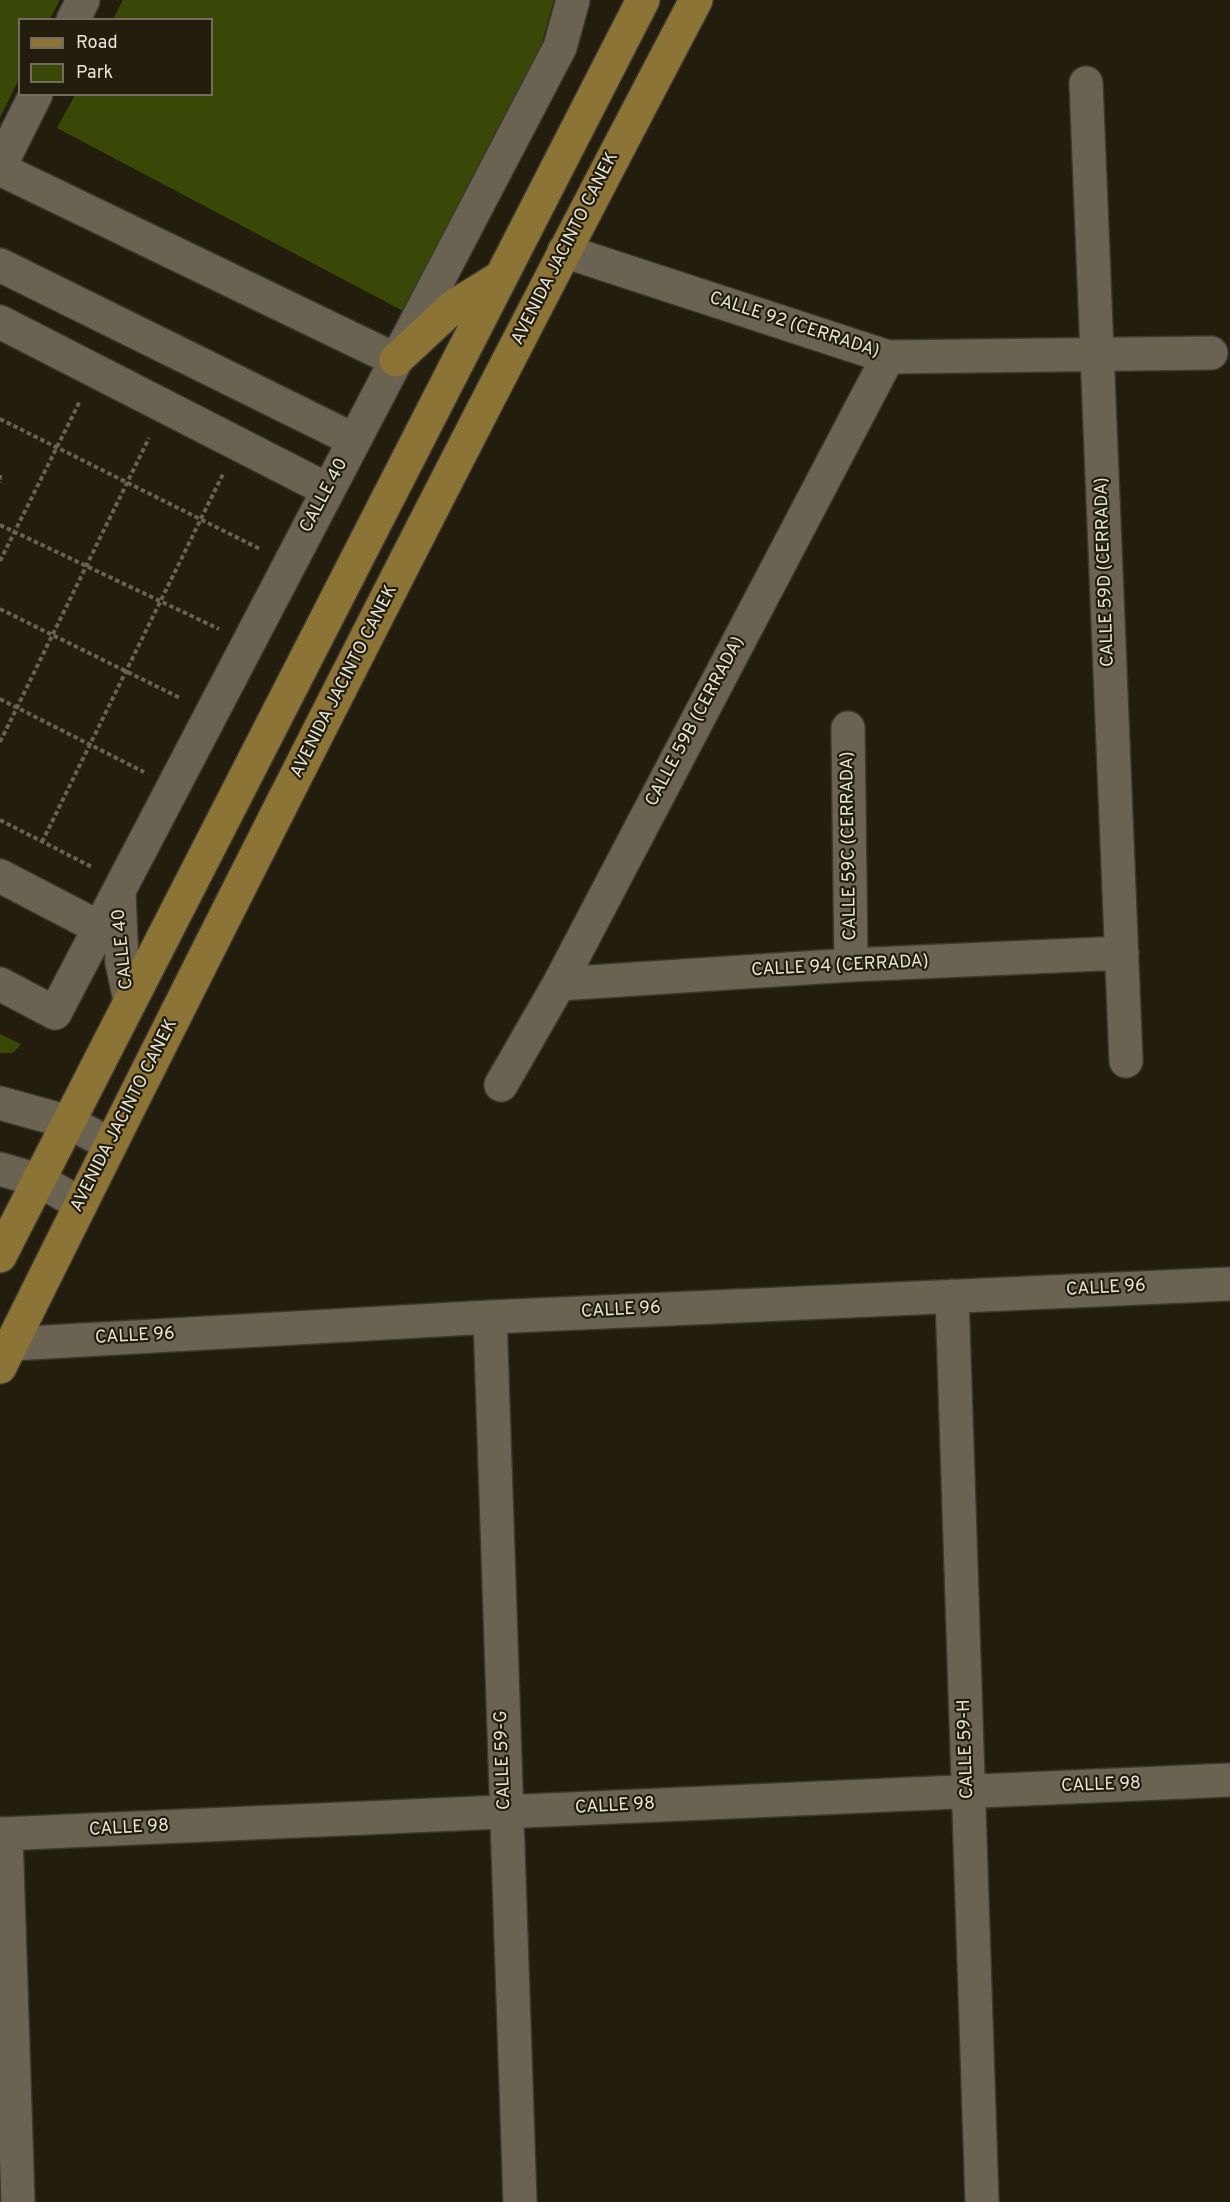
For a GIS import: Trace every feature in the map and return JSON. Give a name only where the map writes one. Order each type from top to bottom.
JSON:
[{"type":"main road","name":"AVENIDA JACINTO CANEK","points":[[6,1356],[110,1144],[564,251],[696,0]]},
{"type":"main road","points":[[0,1256],[642,1]]},
{"type":"main road","points":[[396,360],[454,306],[501,277]]},
{"type":"street","points":[[75,18],[83,0]]},
{"type":"street","name":"CALLE 40","points":[[130,1000],[110,882],[328,490],[560,46],[573,0]]},
{"type":"street","name":"CALLE 59D (CERRADA)","points":[[1086,83],[1126,1061]]},
{"type":"street","points":[[35,96],[0,168],[396,360]]},
{"type":"street","name":"CALLE 92 (CERRADA)","points":[[564,251],[888,357],[1211,352]]},
{"type":"street","points":[[0,264],[354,440]]},
{"type":"street","points":[[0,322],[328,490]]},
{"type":"street","name":"CALLE 59B (CERRADA)","points":[[501,1085],[559,984],[888,357]]},
{"type":"street","name":"CALLE 59C (CERRADA)","points":[[849,728],[851,965]]},
{"type":"street","points":[[0,876],[100,928]]},
{"type":"street","points":[[0,984],[56,1013],[100,928],[110,882]]},
{"type":"street","name":"CALLE 94 (CERRADA)","points":[[559,984],[851,965],[1122,953]]},
{"type":"street","points":[[0,1103],[68,1122],[110,1144]]},
{"type":"street","points":[[0,1169],[38,1180],[81,1204]]},
{"type":"street","name":"CALLE 96","points":[[6,1356],[490,1317],[1230,1284]]},
{"type":"street","name":"CALLE 59-H","points":[[952,1296],[981,2202]]},
{"type":"street","name":"CALLE 59-G","points":[[490,1317],[520,2202]]},
{"type":"street","name":"CALLE 98","points":[[3,1834],[1230,1780]]},
{"type":"street","points":[[3,1834],[18,2202]]},
{"type":"path","points":[[0,561],[84,395]]},
{"type":"path","points":[[0,419],[255,547]]},
{"type":"path","points":[[0,742],[152,432]]},
{"type":"path","points":[[42,842],[226,470]]},
{"type":"path","points":[[0,475],[0,483]]},
{"type":"path","points":[[0,525],[215,627]]},
{"type":"path","points":[[0,609],[179,698]]},
{"type":"path","points":[[0,699],[142,771]]},
{"type":"path","points":[[0,820],[110,882]]},
{"type":"green space","points":[[0,0],[60,0],[51,18],[18,18],[18,81],[0,118]]},
{"type":"green space","points":[[123,0],[554,0],[542,43],[405,312],[57,128],[74,96],[213,96],[213,18],[114,18]]},
{"type":"green space","points":[[0,1034],[21,1044],[13,1053],[0,1053]]}]
